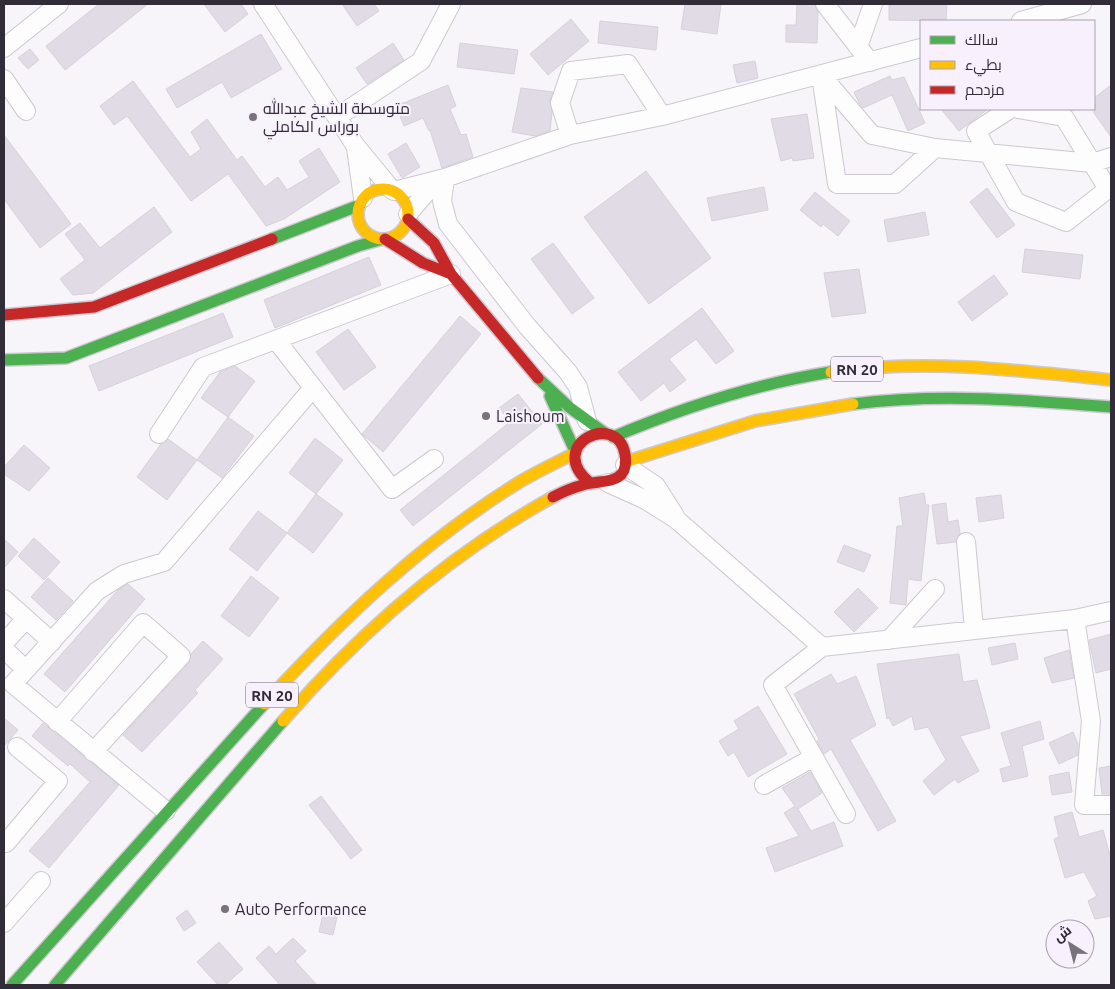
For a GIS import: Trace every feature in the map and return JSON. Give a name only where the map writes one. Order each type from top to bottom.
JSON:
[{"type":"main road","points":[[4,315],[94,307],[362,202],[376,190],[393,190],[406,203],[408,217],[400,233],[349,250],[66,358],[4,360]]},
{"type":"main road","points":[[362,202],[358,213],[362,228],[368,234],[384,239],[416,260],[451,274]]},
{"type":"main road","points":[[408,217],[434,243],[451,274],[536,376],[559,412],[575,452]]},
{"type":"main road","name":"RN 20","points":[[610,436],[693,405],[803,377],[864,368],[924,366],[1014,369],[1111,380]]},
{"type":"main road","points":[[536,376],[587,421],[610,436],[625,452],[625,463],[621,473],[608,483],[590,483],[578,474],[574,460],[575,452],[584,438],[591,435],[610,436]]},
{"type":"main road","name":"RN 20","points":[[625,463],[704,436],[774,417],[848,405],[920,399],[992,398],[1111,407]]},
{"type":"main road","name":"RN 20","points":[[12,985],[166,811],[321,642],[374,592],[423,550],[518,483],[575,452]]},
{"type":"main road","name":"RN 20","points":[[55,985],[325,673],[366,630],[447,562],[504,525],[555,496],[590,483]]},
{"type":"street","points":[[4,48],[59,4]]},
{"type":"street","points":[[263,4],[355,145],[393,190],[445,178],[570,135],[662,116],[920,48]]},
{"type":"street","points":[[337,117],[421,61],[451,4]]},
{"type":"street","points":[[826,4],[870,62]]},
{"type":"street","points":[[858,47],[873,4]]},
{"type":"street","points":[[1022,20],[1037,10],[1082,4]]},
{"type":"street","points":[[570,135],[560,103],[571,71],[628,64],[662,116]]},
{"type":"street","points":[[821,75],[837,184],[895,184],[935,148]]},
{"type":"street","points":[[821,75],[872,135],[935,148],[988,151],[1092,163],[1111,157]]},
{"type":"street","points":[[4,79],[26,111]]},
{"type":"street","points":[[1008,110],[976,131],[1016,202],[1066,222],[1108,189],[1064,117],[1024,110]]},
{"type":"street","points":[[355,145],[362,202]]},
{"type":"street","points":[[408,217],[425,194],[445,178]]},
{"type":"street","points":[[445,178],[442,201],[448,224],[527,326],[568,372],[578,387],[587,421]]},
{"type":"street","points":[[159,434],[203,367],[451,274]]},
{"type":"street","points":[[276,340],[392,489],[434,459]]},
{"type":"street","points":[[10,657],[52,642],[97,591],[106,584],[124,574],[164,562],[314,388]]},
{"type":"street","points":[[625,463],[656,486],[676,519]]},
{"type":"street","points":[[608,483],[644,498],[676,519],[822,647]]},
{"type":"street","points":[[966,542],[974,629]]},
{"type":"street","points":[[889,640],[935,589]]},
{"type":"street","points":[[4,600],[52,642]]},
{"type":"street","points":[[846,814],[773,685],[822,647],[1076,618],[1111,611]]},
{"type":"street","points":[[1076,618],[1091,721],[1084,805],[1111,805]]},
{"type":"street","points":[[26,619],[10,657],[13,684],[166,811]]},
{"type":"street","points":[[57,722],[143,623],[181,656],[93,752]]},
{"type":"street","points":[[4,841],[6,843],[58,781],[17,747]]},
{"type":"street","points":[[764,784],[814,757]]},
{"type":"street","points":[[4,923],[41,881]]},
{"type":"building","points":[[99,4],[148,4],[65,70],[46,46]]},
{"type":"building","points":[[204,4],[241,4],[248,14],[225,32]]},
{"type":"building","points":[[342,4],[374,4],[379,11],[357,26]]},
{"type":"building","points":[[685,4],[721,4],[717,34],[681,29]]},
{"type":"building","points":[[797,4],[815,4],[818,12],[817,43],[786,42],[786,25],[796,25]]},
{"type":"building","points":[[889,4],[947,4],[946,20],[889,20]]},
{"type":"building","points":[[571,19],[589,41],[548,75],[530,54]]},
{"type":"building","points":[[600,21],[658,27],[656,50],[598,43]]},
{"type":"building","points":[[261,34],[282,69],[231,98],[222,82],[177,108],[166,89]]},
{"type":"building","points":[[393,43],[404,60],[367,84],[356,68]]},
{"type":"building","points":[[460,43],[518,50],[514,74],[457,67]]},
{"type":"building","points":[[30,49],[39,60],[28,69],[18,58]]},
{"type":"building","points":[[755,61],[758,78],[737,83],[733,65]]},
{"type":"building","points":[[890,76],[892,80],[904,77],[925,123],[908,131],[892,95],[863,108],[859,103],[854,92]]},
{"type":"building","points":[[133,81],[190,157],[201,149],[191,132],[207,119],[237,160],[242,156],[265,187],[278,177],[287,190],[309,177],[299,161],[319,148],[340,182],[284,219],[266,226],[228,174],[191,201],[127,116],[114,125],[100,106]]},
{"type":"building","points":[[448,85],[456,106],[450,109],[461,135],[466,134],[473,157],[442,168],[430,130],[423,118],[404,126],[396,106]]},
{"type":"building","points":[[1111,85],[1111,137],[1094,113],[1095,97]]},
{"type":"building","points":[[521,88],[553,92],[550,100],[552,113],[550,131],[535,136],[512,132]]},
{"type":"building","points":[[942,110],[987,110],[959,131]]},
{"type":"building","points":[[807,114],[814,158],[793,161],[792,158],[781,161],[771,119]]},
{"type":"building","points":[[4,135],[71,224],[40,248],[4,199]]},
{"type":"building","points":[[406,143],[420,167],[402,178],[388,154]]},
{"type":"building","points":[[646,171],[711,258],[649,304],[584,217]]},
{"type":"building","points":[[764,187],[768,210],[712,221],[707,198]]},
{"type":"building","points":[[987,188],[1015,225],[997,238],[970,202]]},
{"type":"building","points":[[815,192],[850,221],[838,236],[823,224],[821,227],[800,210]]},
{"type":"building","points":[[154,207],[172,232],[93,293],[73,295],[60,279],[85,260],[65,234],[80,223],[100,248]]},
{"type":"building","points":[[925,212],[929,235],[888,242],[884,220]]},
{"type":"building","points":[[553,243],[594,298],[572,314],[531,259]]},
{"type":"building","points":[[1025,249],[1083,255],[1080,279],[1022,272]]},
{"type":"building","points":[[369,257],[381,285],[275,328],[264,300]]},
{"type":"building","points":[[859,269],[866,313],[832,317],[824,273]]},
{"type":"building","points":[[994,275],[1008,294],[972,321],[958,302]]},
{"type":"building","points":[[702,308],[734,351],[716,364],[696,339],[669,359],[686,380],[670,392],[664,383],[641,401],[618,372]]},
{"type":"building","points":[[223,313],[233,337],[99,391],[89,366]]},
{"type":"building","points":[[460,316],[481,334],[383,452],[362,434]]},
{"type":"building","points":[[348,329],[376,367],[344,390],[316,352]]},
{"type":"building","points":[[235,366],[255,381],[228,417],[201,398],[220,372]]},
{"type":"building","points":[[518,394],[542,424],[413,526],[400,510],[505,426],[510,421],[499,408]]},
{"type":"building","points":[[228,417],[254,436],[222,478],[197,460]]},
{"type":"building","points":[[315,438],[343,460],[316,494],[289,473]]},
{"type":"building","points":[[168,439],[197,460],[167,500],[137,477],[161,444]]},
{"type":"building","points":[[24,445],[50,468],[29,491],[4,474],[4,467]]},
{"type":"building","points":[[924,493],[926,505],[929,505],[921,581],[908,579],[906,605],[890,603],[897,526],[903,526],[899,498]]},
{"type":"building","points":[[316,494],[343,514],[313,553],[287,533]]},
{"type":"building","points":[[1001,495],[1004,518],[979,522],[976,498]]},
{"type":"building","points":[[946,503],[948,522],[958,520],[960,533],[956,542],[937,544],[932,505]]},
{"type":"building","points":[[258,511],[287,533],[257,571],[229,549]]},
{"type":"building","points":[[34,538],[60,562],[44,580],[18,556]]},
{"type":"building","points":[[4,539],[18,552],[4,568]]},
{"type":"building","points":[[844,545],[871,555],[864,572],[837,562]]},
{"type":"building","points":[[251,576],[279,598],[249,637],[221,616]]},
{"type":"building","points":[[48,578],[73,601],[56,620],[31,597]]},
{"type":"building","points":[[128,584],[145,599],[65,692],[44,674],[118,590]]},
{"type":"building","points":[[858,588],[878,608],[854,632],[834,612]]},
{"type":"building","points":[[1111,634],[1111,669],[1096,673],[1089,640]]},
{"type":"building","points":[[203,641],[223,659],[195,690],[198,693],[142,752],[123,735],[189,663],[191,654]]},
{"type":"building","points":[[1015,643],[1018,659],[992,665],[988,648]]},
{"type":"building","points":[[1069,650],[1074,678],[1052,683],[1044,658]]},
{"type":"building","points":[[959,654],[963,682],[977,680],[990,728],[960,736],[979,771],[958,783],[955,779],[934,795],[923,781],[946,760],[928,727],[915,730],[912,716],[893,726],[889,718],[887,719],[877,664]]},
{"type":"building","points":[[831,674],[837,684],[856,676],[876,725],[850,740],[896,821],[878,831],[831,749],[824,754],[817,741],[819,739],[794,694]]},
{"type":"building","points":[[758,706],[787,754],[748,777],[734,752],[728,756],[719,741],[739,729],[734,721]]},
{"type":"building","points":[[4,718],[18,730],[4,746]]},
{"type":"building","points":[[1040,721],[1044,739],[1022,746],[1028,776],[1003,782],[1000,769],[1011,766],[1001,733]]},
{"type":"building","points":[[43,723],[119,785],[49,868],[29,851],[90,782],[70,764],[68,766],[32,736]]},
{"type":"building","points":[[1073,732],[1078,744],[1078,755],[1059,764],[1049,743]]},
{"type":"building","points":[[1111,766],[1111,794],[1102,794],[1099,768]]},
{"type":"building","points":[[810,772],[822,793],[798,809],[811,831],[834,822],[843,846],[775,872],[766,848],[799,836],[784,813],[795,806],[782,788]]},
{"type":"building","points":[[1069,772],[1072,792],[1052,795],[1049,776]]},
{"type":"building","points":[[321,796],[362,850],[351,859],[309,805]]},
{"type":"building","points":[[1072,812],[1079,837],[1103,830],[1111,859],[1111,916],[1095,919],[1088,901],[1097,896],[1084,872],[1065,878],[1054,839],[1059,837],[1054,817]]},
{"type":"building","points":[[187,910],[196,923],[184,931],[176,918]]},
{"type":"building","points":[[323,914],[337,917],[333,935],[319,932]]},
{"type":"building","points":[[293,938],[306,951],[295,961],[317,985],[280,985],[256,958],[269,946],[276,954]]},
{"type":"building","points":[[219,942],[243,969],[225,985],[218,985],[197,962]]},
{"type":"traffic: fast","points":[[272,239],[360,205]]},
{"type":"traffic: fast","points":[[4,360],[66,358],[358,246],[383,239]]},
{"type":"traffic: fast","points":[[613,437],[693,406],[775,383],[831,372]]},
{"type":"traffic: fast","points":[[538,378],[569,407],[606,434]]},
{"type":"traffic: fast","points":[[550,396],[575,451]]},
{"type":"traffic: fast","points":[[853,404],[949,398],[1014,400],[1111,407]]},
{"type":"traffic: fast","points":[[12,985],[264,704]]},
{"type":"traffic: fast","points":[[55,985],[283,721]]},
{"type":"traffic: slow","points":[[383,189],[393,191],[401,196],[406,204],[408,214],[406,224],[401,232],[393,237],[383,239],[373,237],[365,232],[360,224],[358,214],[360,204],[365,196],[373,191],[383,189]]},
{"type":"traffic: slow","points":[[831,372],[866,368],[936,366],[971,367],[1111,380]]},
{"type":"traffic: slow","points":[[625,462],[755,421],[853,404]]},
{"type":"traffic: slow","points":[[264,704],[352,613],[415,557],[482,506],[539,471],[575,453]]},
{"type":"traffic: slow","points":[[283,721],[343,656],[408,597],[477,544],[553,497]]},
{"type":"traffic: jam","points":[[408,219],[434,243],[451,274],[538,378]]},
{"type":"traffic: jam","points":[[4,315],[94,307],[272,239]]},
{"type":"traffic: jam","points":[[385,239],[423,263],[451,274]]},
{"type":"traffic: jam","points":[[553,497],[578,486],[608,481],[620,476],[624,471],[625,454],[619,441],[610,435],[598,434],[587,438],[579,446],[575,456],[578,469],[590,483]]},
{"type":"place","name":"متوسطة الشيخ عبدالله بوراس الكاملي","points":[[253,117]]},
{"type":"place","name":"Laishoum","points":[[486,416]]},
{"type":"place","name":"Auto Performance","points":[[225,909]]}]
